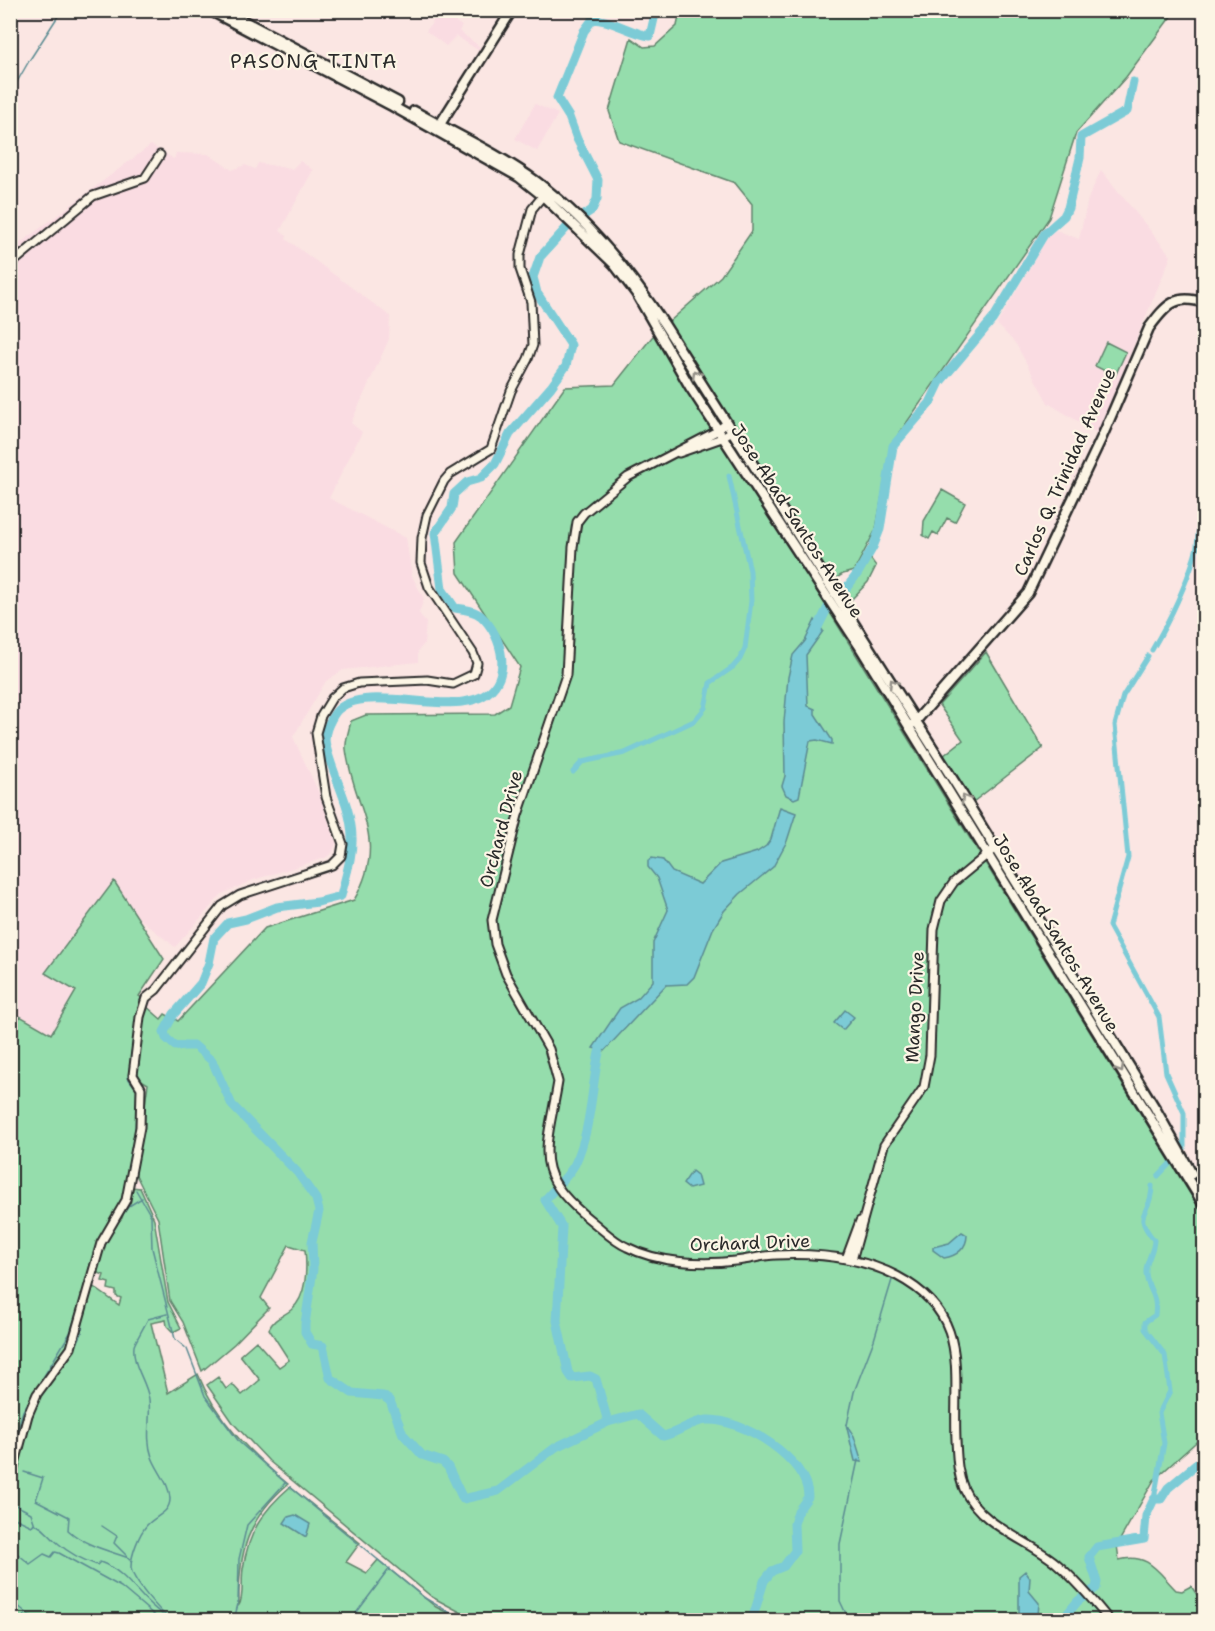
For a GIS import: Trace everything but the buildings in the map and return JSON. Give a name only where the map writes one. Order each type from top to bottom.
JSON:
[{"type":"main road","name":"Jose Abad Santos Avenue","points":[[209,10],[508,163],[620,260],[729,427],[830,594]]},
{"type":"main road","name":"Jose Abad Santos Avenue","points":[[223,10],[439,128]]},
{"type":"main road","points":[[439,128],[512,10]]},
{"type":"main road","name":"Jose Abad Santos Avenue","points":[[588,233],[636,293],[662,342],[721,433],[917,721],[993,854]]},
{"type":"main road","name":"Carlos Q. Trinidad Avenue","points":[[908,727],[917,721],[1028,593],[1097,447],[1149,328],[1158,315],[1178,300],[1190,298],[1204,303]]},
{"type":"main road","name":"Jose Abad Santos Avenue","points":[[839,608],[908,727],[993,854],[1155,1108],[1174,1151],[1204,1205]]},
{"type":"main road","name":"Jose Abad Santos Avenue","points":[[1180,1161],[1204,1194]]},
{"type":"street","points":[[10,265],[93,196],[145,178],[160,155]]},
{"type":"street","points":[[10,1482],[28,1414],[37,1394],[71,1348],[101,1243],[126,1200],[140,1128],[141,1088],[133,1075],[140,1017],[146,998],[156,990],[222,906],[240,896],[332,865],[341,856],[343,844],[326,798],[316,733],[321,716],[343,688],[358,683],[427,680],[453,684],[474,674],[477,663],[473,652],[429,587],[421,563],[422,538],[427,515],[444,481],[450,474],[491,448],[511,391],[528,359],[533,345],[531,302],[520,269],[520,255],[532,209],[548,197]]},
{"type":"street","name":"Orchard Drive","points":[[729,427],[721,433],[628,477],[584,513],[577,522],[573,548],[566,675],[518,815],[492,920],[495,944],[506,974],[549,1049],[557,1072],[558,1082],[546,1160],[551,1179],[580,1211],[627,1247],[649,1255],[702,1263],[775,1255],[849,1259],[895,1275],[920,1290],[939,1308],[953,1341],[957,1466],[965,1490],[980,1511],[1055,1563],[1083,1589],[1109,1620]]},
{"type":"street","name":"Mango Drive","points":[[849,1259],[884,1145],[924,1086],[930,1055],[935,920],[945,894],[967,871],[993,854]]},
{"type":"shaded area","points":[[440,12],[462,26],[459,31],[480,47],[478,50],[456,36],[446,46],[426,31]]},
{"type":"shaded area","points":[[535,104],[558,114],[537,151],[515,139]]},
{"type":"shaded area","points":[[151,145],[174,159],[176,153],[208,154],[232,170],[245,165],[255,169],[258,163],[292,169],[300,161],[313,170],[280,231],[287,236],[286,239],[390,316],[389,339],[351,423],[362,432],[329,498],[406,538],[412,576],[424,599],[419,613],[426,623],[424,644],[418,651],[418,662],[343,670],[326,681],[293,737],[318,791],[336,843],[332,853],[325,858],[253,880],[222,894],[175,947],[140,919],[164,959],[141,989],[11,1416],[11,250]]},
{"type":"shaded area","points":[[1101,170],[1171,256],[1097,433],[1048,403],[1016,344],[997,324],[1048,236],[1056,230],[1079,239],[1088,199]]},
{"type":"green space","points":[[680,11],[1175,11],[1126,77],[1076,133],[1049,218],[891,445],[876,529],[854,571],[843,574],[816,590],[1204,1216],[1204,1435],[1154,1480],[1117,1545],[1119,1560],[1129,1558],[1145,1561],[1158,1570],[1176,1590],[1182,1591],[1191,1586],[1204,1605],[1204,1620],[475,1620],[432,1597],[269,1461],[234,1424],[207,1385],[218,1377],[226,1389],[232,1384],[242,1395],[260,1380],[240,1355],[256,1341],[279,1367],[289,1360],[269,1329],[276,1320],[291,1310],[300,1298],[306,1273],[305,1250],[289,1245],[261,1298],[269,1308],[234,1344],[202,1371],[183,1322],[170,1301],[158,1219],[135,1173],[148,1084],[136,1077],[146,1006],[161,1019],[165,1014],[178,1021],[265,928],[354,900],[364,878],[369,859],[369,841],[346,749],[351,721],[366,715],[495,714],[509,705],[520,667],[458,573],[456,542],[565,387],[614,385],[652,337],[721,276],[752,231],[752,204],[735,183],[619,141],[609,111],[631,38],[644,47],[655,46],[677,26]]},
{"type":"green space","points":[[1106,342],[1126,352],[1115,376],[1095,366]]},
{"type":"green space","points":[[942,490],[965,503],[955,522],[947,518],[938,535],[933,532],[929,539],[923,535],[924,521]]},
{"type":"green space","points":[[870,558],[876,566],[868,582],[849,602],[844,594]]},
{"type":"green space","points":[[986,652],[1043,748],[973,802],[943,756],[963,740],[939,705]]},
{"type":"green space","points":[[114,881],[164,959],[139,996],[142,998],[137,1015],[130,1079],[138,1087],[137,1133],[124,1200],[110,1223],[70,1346],[40,1388],[11,1478],[11,1037],[20,1016],[51,1034],[76,991],[45,973]]},
{"type":"green space","points":[[131,1187],[140,1188],[154,1219],[168,1302],[181,1328],[173,1332],[167,1326],[166,1320],[151,1323],[168,1393],[198,1374],[214,1406],[236,1435],[288,1484],[263,1510],[248,1537],[241,1569],[239,1605],[245,1556],[253,1533],[272,1504],[290,1487],[360,1543],[346,1562],[367,1573],[378,1560],[436,1607],[462,1620],[11,1620],[11,1550],[16,1535],[11,1532],[11,1488],[34,1403],[64,1362],[92,1286],[119,1305],[121,1298],[116,1296],[116,1291],[108,1289],[109,1283],[102,1281],[104,1275],[96,1272],[103,1243],[109,1231],[122,1218]]},
{"type":"water","points":[[815,620],[823,631],[806,655],[808,706],[815,709],[815,714],[832,740],[832,744],[817,740],[810,741],[799,797],[794,799],[786,795],[782,786],[785,776],[784,722],[788,677],[793,655],[805,641]]},
{"type":"water","points":[[780,807],[796,813],[787,841],[773,867],[740,894],[724,911],[713,929],[694,977],[687,984],[666,985],[604,1051],[593,1048],[620,1008],[638,998],[653,981],[653,943],[668,910],[657,878],[648,867],[648,861],[652,858],[663,860],[672,872],[700,884],[721,863],[757,852],[766,846],[771,839]]},
{"type":"water","points":[[845,1010],[854,1017],[843,1030],[834,1023]]},
{"type":"water","points":[[692,1171],[697,1175],[700,1186],[689,1189],[683,1184]]},
{"type":"water","points":[[962,1232],[967,1235],[967,1240],[957,1253],[944,1258],[933,1250],[933,1247],[949,1243]]},
{"type":"water","points":[[846,1424],[854,1436],[862,1462],[855,1461]]},
{"type":"water","points":[[295,1515],[310,1524],[306,1537],[284,1523],[288,1517]]},
{"type":"water","points":[[1025,1571],[1030,1578],[1029,1591],[1039,1603],[1038,1615],[1033,1620],[1019,1613],[1019,1576]]},
{"type":"waterway","points":[[10,94],[62,10]]},
{"type":"waterway","points":[[656,10],[650,36],[593,19],[584,31],[557,98],[569,117],[577,139],[598,180],[597,199],[592,210],[569,225],[540,257],[533,277],[537,293],[571,345],[566,366],[510,434],[495,464],[481,478],[467,482],[454,494],[452,508],[435,533],[442,589],[455,608],[475,612],[489,625],[495,635],[502,658],[498,680],[491,690],[481,697],[465,702],[360,700],[344,705],[333,716],[326,730],[325,742],[345,802],[352,837],[350,859],[341,896],[318,902],[277,907],[228,923],[214,938],[209,963],[201,983],[174,1014],[164,1032],[166,1038],[175,1046],[195,1046],[212,1061],[232,1105],[297,1172],[316,1199],[319,1211],[312,1242],[313,1269],[305,1332],[312,1344],[323,1346],[330,1378],[352,1393],[383,1396],[390,1401],[403,1434],[422,1455],[443,1462],[448,1467],[463,1499],[498,1491],[556,1447],[608,1422],[638,1414],[663,1436],[701,1421],[721,1421],[754,1433],[785,1455],[805,1483],[808,1497],[798,1511],[794,1524],[795,1551],[784,1566],[772,1571],[764,1581],[752,1620]]},
{"type":"waterway","points":[[814,635],[829,605],[840,596],[858,573],[873,547],[880,529],[893,446],[930,403],[940,382],[993,319],[1045,233],[1064,216],[1080,158],[1081,137],[1127,111],[1133,82]]},
{"type":"waterway","points":[[573,772],[582,762],[625,753],[694,721],[705,708],[710,683],[733,667],[740,659],[745,648],[751,601],[750,571],[729,476]]},
{"type":"waterway","points":[[1152,650],[1186,580],[1195,555],[1204,515]]},
{"type":"waterway","points":[[1148,656],[1123,696],[1115,725],[1128,857],[1109,926],[1159,1017],[1166,1073],[1184,1113],[1184,1149],[1158,1176]]},
{"type":"waterway","points":[[134,1086],[128,1078],[136,1017],[141,998]]},
{"type":"waterway","points":[[606,1042],[600,1048],[581,1150],[572,1169],[545,1200],[562,1227],[557,1321],[568,1372],[572,1378],[590,1376],[596,1379],[608,1422]]},
{"type":"waterway","points":[[131,1156],[135,1133],[137,1088]]},
{"type":"waterway","points":[[1152,1186],[1143,1218],[1147,1231],[1154,1240],[1146,1273],[1156,1307],[1155,1315],[1145,1322],[1145,1329],[1165,1355],[1170,1391],[1159,1413],[1164,1443],[1154,1499]]},
{"type":"waterway","points":[[136,1190],[151,1216],[152,1248],[175,1339],[187,1349],[205,1396],[240,1443],[287,1484]]},
{"type":"waterway","points":[[114,1226],[129,1206],[142,1198]]},
{"type":"waterway","points":[[94,1256],[98,1241],[114,1215]]},
{"type":"waterway","points":[[85,1310],[103,1248]]},
{"type":"waterway","points":[[847,1425],[854,1392],[874,1340],[892,1280]]},
{"type":"waterway","points":[[10,1456],[23,1411],[70,1333],[84,1289]]},
{"type":"waterway","points":[[167,1314],[148,1319],[135,1344],[134,1353],[149,1399],[150,1450],[166,1483],[170,1499],[168,1508],[150,1522],[138,1539],[131,1567],[141,1587],[171,1620]]},
{"type":"waterway","points":[[74,1350],[82,1333],[83,1317]]},
{"type":"waterway","points":[[45,1388],[71,1354]]},
{"type":"waterway","points":[[1062,1620],[1078,1601],[1096,1588],[1097,1582],[1089,1557],[1097,1547],[1144,1539],[1146,1516],[1154,1499],[1161,1499],[1168,1488],[1204,1458]]},
{"type":"waterway","points":[[849,1620],[840,1601],[840,1544],[858,1460]]},
{"type":"waterway","points":[[24,1472],[43,1478],[36,1500],[69,1517],[68,1530],[89,1544],[129,1558],[131,1562]]},
{"type":"waterway","points":[[10,1493],[13,1482]]},
{"type":"waterway","points":[[234,1620],[238,1604],[239,1559],[247,1525],[285,1483]]},
{"type":"waterway","points":[[290,1487],[423,1597],[462,1620]]},
{"type":"waterway","points":[[10,1502],[31,1513],[34,1522]]},
{"type":"waterway","points":[[10,1516],[32,1526],[34,1523],[63,1548],[77,1556],[97,1565],[100,1562],[110,1566],[162,1614]]},
{"type":"waterway","points":[[102,1526],[117,1536],[114,1543],[128,1557]]},
{"type":"waterway","points":[[13,1550],[30,1564],[44,1554],[51,1557],[55,1552],[59,1553],[121,1587],[160,1620]]},
{"type":"waterway","points":[[351,1620],[390,1568]]},
{"type":"waterway","points":[[10,1593],[17,1605],[35,1620]]},
{"type":"waterway","points":[[22,1620],[26,1613]]},
{"type":"district","name":"PASONG TINTA","points":[[314,61]]}]
